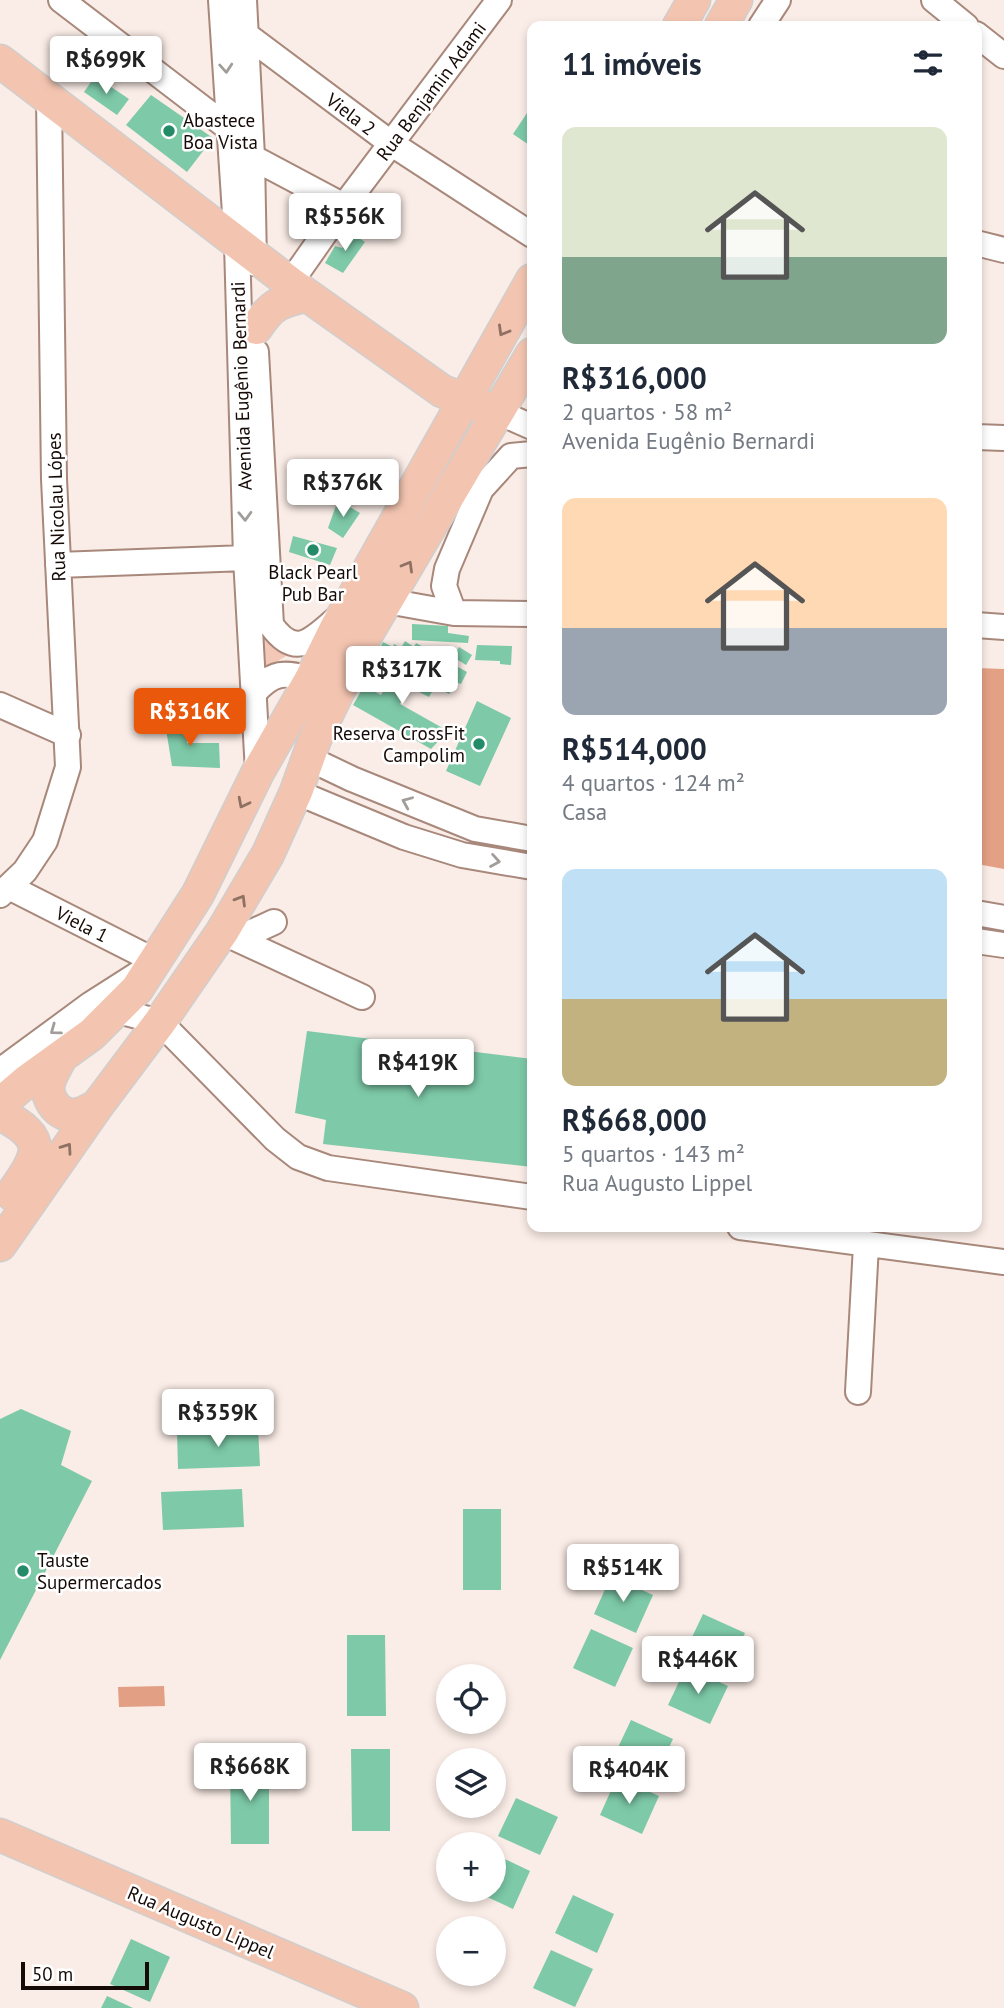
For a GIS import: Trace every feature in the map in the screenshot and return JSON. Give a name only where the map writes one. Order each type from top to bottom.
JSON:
[{"type":"main road","points":[[682,21],[694,0]]},
{"type":"main road","points":[[724,21],[736,0]]},
{"type":"main road","points":[[0,61],[245,250],[442,391],[498,412]]},
{"type":"main road","points":[[256,328],[268,310],[298,289]]},
{"type":"main road","points":[[0,1104],[92,1034],[104,1007],[137,989],[154,963],[198,894],[258,772],[311,679],[345,612],[527,290]]},
{"type":"main road","points":[[0,1245],[97,1106],[229,936],[296,792],[315,739],[362,642],[498,412],[524,386]]},
{"type":"main road","points":[[308,758],[303,751],[304,741],[318,687],[311,679]]},
{"type":"main road","points":[[61,1057],[48,1083],[49,1097],[57,1110],[69,1116],[81,1114],[97,1106]]},
{"type":"main road","points":[[0,1114],[28,1132],[34,1141],[35,1154],[32,1165],[0,1213]]},
{"type":"main road","name":"Rua Augusto Lippel","points":[[0,1835],[402,2008]]},
{"type":"street","points":[[61,0],[230,130]]},
{"type":"street","points":[[232,10],[261,0]]},
{"type":"street","name":"Rua Benjamin Adami","points":[[298,289],[344,206],[499,0]]},
{"type":"street","points":[[764,21],[778,0]]},
{"type":"street","points":[[933,0],[960,21]]},
{"type":"street","name":"Avenida Eugênio Bernardi","points":[[232,10],[230,130],[256,328],[271,625],[280,637],[299,646],[309,642],[345,612]]},
{"type":"street","name":"Avenida Eugênio Bernardi","points":[[232,10],[252,157],[245,250],[246,558],[258,772]]},
{"type":"street","name":"Viela 2","points":[[232,10],[392,144],[527,232]]},
{"type":"street","points":[[982,39],[1004,56]]},
{"type":"street","name":"Rua Nicolau Lópes","points":[[4,891],[25,871],[45,841],[68,767],[54,479],[49,99]]},
{"type":"street","points":[[252,157],[344,206]]},
{"type":"street","points":[[982,244],[1004,250]]},
{"type":"street","points":[[498,412],[527,425]]},
{"type":"street","points":[[982,437],[1004,438]]},
{"type":"street","points":[[454,613],[444,586],[447,569],[481,489],[511,456],[527,454]]},
{"type":"street","points":[[58,565],[246,558]]},
{"type":"street","points":[[387,601],[454,613],[527,614]]},
{"type":"street","points":[[982,625],[1004,627]]},
{"type":"street","points":[[254,693],[264,682],[277,675],[290,674],[311,679]]},
{"type":"street","points":[[0,705],[68,735]]},
{"type":"street","points":[[308,758],[439,816],[475,829],[527,838]]},
{"type":"street","points":[[339,810],[352,779]]},
{"type":"street","points":[[296,792],[426,844],[462,855],[527,866]]},
{"type":"street","points":[[426,844],[439,816]]},
{"type":"street","name":"Viela 1","points":[[4,891],[154,963]]},
{"type":"street","points":[[982,914],[1004,918]]},
{"type":"street","points":[[229,936],[274,922]]},
{"type":"street","points":[[229,936],[362,997]]},
{"type":"street","points":[[982,941],[1004,945]]},
{"type":"street","points":[[0,1071],[104,1007],[160,1022],[275,1139],[298,1157],[328,1168],[527,1196]]},
{"type":"street","points":[[775,1232],[1004,1262]]},
{"type":"street","points":[[858,1392],[866,1245]]},
{"type":"shaded area","points":[[260,528],[291,653],[260,672]]},
{"type":"shaded area","points":[[982,668],[1004,669],[1004,869],[982,865]]},
{"type":"shaded area","points":[[164,1686],[165,1706],[119,1707],[118,1687]]},
{"type":"building","name":"Abastece Boa Vista","points":[[95,76],[129,99],[117,115],[84,92]]},
{"type":"building","name":"Abastece Boa Vista","points":[[151,95],[213,138],[187,172],[126,125]]},
{"type":"building","points":[[527,113],[527,144],[513,134]]},
{"type":"building","points":[[350,232],[365,242],[343,273],[325,263],[335,246],[342,248]]},
{"type":"building","points":[[338,500],[360,513],[343,538],[328,528]]},
{"type":"building","name":"Black Pearl Pub Bar","points":[[293,536],[337,548],[330,565],[289,552]]},
{"type":"building","points":[[412,624],[448,626],[448,633],[469,636],[468,643],[412,640]]},
{"type":"building","points":[[405,641],[414,647],[416,643],[434,653],[437,646],[449,653],[435,679],[395,658],[392,664],[377,655],[383,642],[401,648]]},
{"type":"building","points":[[477,645],[512,646],[511,665],[500,664],[500,661],[475,660]]},
{"type":"building","points":[[459,647],[472,655],[466,665],[453,657]]},
{"type":"building","points":[[396,660],[437,683],[429,697],[409,687],[400,704],[448,731],[431,749],[353,705],[364,686],[381,695],[396,668],[392,666]]},
{"type":"building","points":[[449,662],[467,672],[461,684],[456,682],[449,694],[436,687]]},
{"type":"building","name":"Reserva CrossFit Campolim","points":[[477,701],[511,718],[480,786],[446,771]]},
{"type":"building","points":[[189,720],[187,743],[219,743],[220,768],[172,766],[165,723]]},
{"type":"building","points":[[307,1031],[527,1058],[527,1166],[323,1144],[326,1120],[295,1113]]},
{"type":"building","name":"Tauste Supermercados","points":[[21,1409],[71,1431],[61,1465],[92,1481],[0,1660],[0,1419]]},
{"type":"building","points":[[258,1428],[260,1466],[178,1469],[177,1431]]},
{"type":"building","points":[[242,1489],[244,1527],[163,1530],[161,1492]]},
{"type":"building","points":[[463,1509],[501,1509],[501,1590],[463,1590]]},
{"type":"building","points":[[611,1576],[653,1595],[636,1633],[594,1614]]},
{"type":"building","points":[[703,1614],[745,1633],[727,1671],[685,1652]]},
{"type":"building","points":[[591,1629],[633,1648],[615,1687],[573,1668]]},
{"type":"building","points":[[347,1635],[385,1635],[386,1716],[347,1716]]},
{"type":"building","points":[[686,1667],[728,1686],[710,1724],[668,1705]]},
{"type":"building","points":[[631,1720],[673,1739],[655,1777],[613,1758]]},
{"type":"building","points":[[351,1749],[390,1749],[390,1831],[352,1831]]},
{"type":"building","points":[[230,1762],[269,1762],[269,1844],[231,1844]]},
{"type":"building","points":[[617,1777],[659,1796],[642,1834],[600,1815]]},
{"type":"building","points":[[516,1798],[558,1817],[540,1855],[506,1840],[506,1832],[500,1832]]},
{"type":"building","points":[[506,1860],[530,1871],[513,1909],[498,1902],[506,1902]]},
{"type":"building","points":[[573,1895],[614,1914],[597,1953],[555,1933]]},
{"type":"building","points":[[131,1939],[170,1957],[150,2002],[110,1984]]},
{"type":"building","points":[[551,1950],[593,1969],[575,2007],[533,1988]]},
{"type":"building","points":[[107,1996],[133,2008],[101,2008]]},
{"type":"place","name":"Abastece Boa Vista","points":[[169,131]]},
{"type":"place","name":"Black Pearl Pub Bar","points":[[313,550]]},
{"type":"place","name":"Reserva CrossFit Campolim","points":[[479,744]]},
{"type":"place","name":"Tauste Supermercados","points":[[23,1571]]}]
